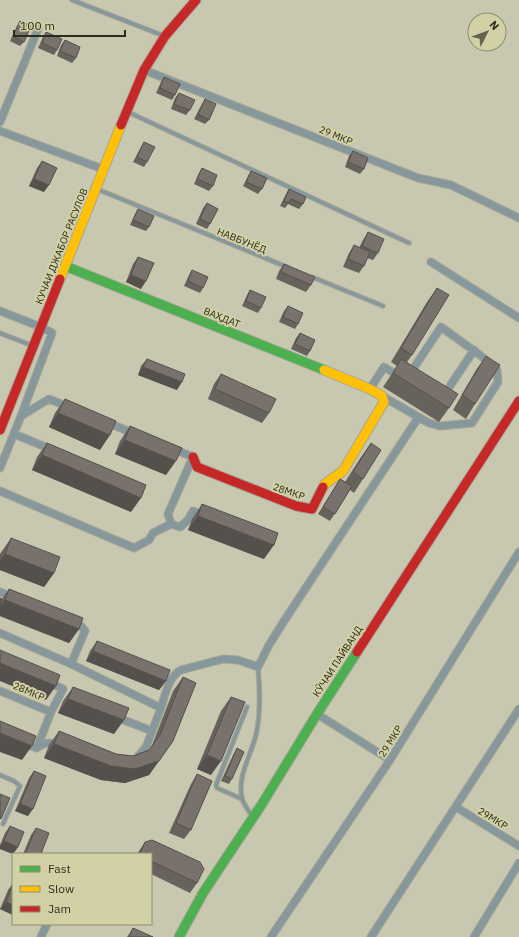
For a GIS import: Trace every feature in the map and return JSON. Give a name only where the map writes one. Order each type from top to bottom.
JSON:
[{"type":"street","name":"КУЧАИ ДЖАБОР РАСУЛОВ","points":[[0,430],[3,411],[34,346],[103,169],[144,70],[165,36],[196,0]]},
{"type":"street","points":[[0,122],[38,28]]},
{"type":"street","name":"29 МКР","points":[[144,70],[418,178],[451,185],[519,218]]},
{"type":"street","points":[[0,131],[103,169]]},
{"type":"street","points":[[431,262],[519,318]]},
{"type":"street","name":"ВАҲДАТ","points":[[65,266],[370,389]]},
{"type":"street","points":[[0,311],[41,327],[52,333],[0,468]]},
{"type":"street","points":[[441,327],[474,350],[497,370],[498,382],[472,424],[440,426],[429,423],[370,389],[384,367],[406,380],[413,375],[441,327]]},
{"type":"street","points":[[438,392],[444,396],[474,350]]},
{"type":"street","name":"28МКР","points":[[164,446],[193,457],[197,467],[296,506],[312,509],[326,484],[343,471],[384,402],[382,396]]},
{"type":"street","points":[[21,416],[49,399],[78,410]]},
{"type":"street","name":"КӮЧАИ ПАЙВАНД","points":[[179,937],[203,893],[252,816],[262,804],[316,714],[519,401]]},
{"type":"street","points":[[127,763],[134,761],[146,747],[176,673],[181,670],[223,658],[238,660],[258,667],[284,620],[418,418]]},
{"type":"street","points":[[100,420],[143,437]]},
{"type":"street","points":[[14,434],[58,452]]},
{"type":"street","points":[[171,524],[168,514],[193,457]]},
{"type":"street","points":[[0,490],[134,548],[149,540],[153,534],[171,524],[180,527],[188,520],[194,511],[214,519]]},
{"type":"street","name":"29 МКР","points":[[271,937],[390,760],[519,552]]},
{"type":"street","points":[[0,592],[19,600]]},
{"type":"street","points":[[67,620],[81,626],[85,631],[71,664]]},
{"type":"street","points":[[0,633],[71,664],[161,708]]},
{"type":"street","name":"28МКР","points":[[0,691],[51,712],[64,694],[63,689],[42,679]]},
{"type":"street","points":[[371,937],[519,709]]},
{"type":"street","points":[[37,748],[51,712]]},
{"type":"street","points":[[109,713],[152,731]]},
{"type":"street","points":[[316,714],[390,760]]},
{"type":"street","points":[[19,741],[37,748]]},
{"type":"street","points":[[37,748],[50,742],[64,747]]},
{"type":"street","name":"29МКР","points":[[456,807],[519,846]]},
{"type":"street","points":[[474,937],[519,863]]},
{"type":"street","points":[[41,937],[47,925]]},
{"type":"lane","points":[[72,0],[165,36]]},
{"type":"lane","points":[[127,111],[409,243]]},
{"type":"lane","name":"НАВБУНЁД","points":[[96,188],[294,270]]},
{"type":"lane","points":[[309,276],[383,306]]},
{"type":"lane","points":[[0,333],[34,346]]},
{"type":"lane","points":[[252,816],[242,799],[240,786],[256,735],[260,694],[258,667]]},
{"type":"lane","points":[[242,799],[216,788],[216,785],[247,707]]},
{"type":"lane","points":[[0,775],[14,781],[20,786],[3,824]]},
{"type":"building","points":[[20,21],[31,26],[24,42],[13,36]]},
{"type":"building","points":[[46,32],[62,39],[57,50],[42,43]]},
{"type":"building","points":[[65,40],[80,47],[76,58],[60,51]]},
{"type":"building","points":[[164,77],[180,84],[175,95],[160,88]]},
{"type":"building","points":[[179,93],[195,100],[190,110],[174,104]]},
{"type":"building","points":[[205,99],[216,104],[209,120],[198,114]]},
{"type":"building","points":[[144,142],[155,147],[147,162],[137,157]]},
{"type":"building","points":[[353,151],[368,158],[364,169],[348,162]]},
{"type":"building","points":[[42,161],[57,168],[49,185],[34,179]]},
{"type":"building","points":[[202,168],[217,175],[213,186],[197,179]]},
{"type":"building","points":[[251,171],[267,178],[262,189],[246,182]]},
{"type":"building","points":[[289,189],[306,197],[303,204],[291,199],[289,203],[284,201]]},
{"type":"building","points":[[207,203],[218,209],[210,224],[200,219]]},
{"type":"building","points":[[138,209],[154,216],[149,227],[133,220]]},
{"type":"building","points":[[368,232],[384,239],[378,253],[362,246]]},
{"type":"building","points":[[354,245],[370,252],[364,266],[348,259]]},
{"type":"building","points":[[138,257],[154,263],[146,281],[131,275]]},
{"type":"building","points":[[284,264],[315,277],[311,285],[281,272]]},
{"type":"building","points":[[192,270],[208,277],[203,288],[188,281]]},
{"type":"building","points":[[437,288],[449,295],[412,355],[401,348]]},
{"type":"building","points":[[250,290],[266,297],[261,308],[246,301]]},
{"type":"building","points":[[288,306],[303,313],[298,324],[283,317]]},
{"type":"building","points":[[300,333],[315,340],[310,351],[295,344]]},
{"type":"building","points":[[486,356],[500,365],[475,404],[462,395]]},
{"type":"building","points":[[147,359],[185,374],[182,382],[143,367]]},
{"type":"building","points":[[401,359],[458,394],[449,408],[393,373]]},
{"type":"building","points":[[221,374],[276,399],[269,413],[215,389]]},
{"type":"building","points":[[65,399],[116,421],[110,435],[58,413]]},
{"type":"building","points":[[130,426],[182,448],[176,461],[125,440]]},
{"type":"building","points":[[47,443],[146,485],[141,498],[42,455]]},
{"type":"building","points":[[371,443],[381,450],[363,479],[353,472]]},
{"type":"building","points":[[340,479],[352,486],[335,514],[323,507]]},
{"type":"building","points":[[202,504],[278,533],[274,545],[198,516]]},
{"type":"building","points":[[11,538],[60,557],[54,573],[5,554]]},
{"type":"building","points":[[9,589],[83,618],[79,629],[5,600]]},
{"type":"building","points":[[97,641],[170,670],[166,681],[93,651]]},
{"type":"building","points":[[0,650],[60,675],[56,686],[0,663]]},
{"type":"building","points":[[183,677],[196,683],[173,741],[159,761],[135,769],[111,766],[54,744],[59,731],[116,754],[133,756],[149,750],[160,735]]},
{"type":"building","points":[[73,687],[129,708],[124,720],[68,699]]},
{"type":"building","points":[[231,697],[245,702],[221,761],[207,755]]},
{"type":"building","points":[[0,721],[36,736],[32,746],[0,733]]},
{"type":"building","points":[[237,748],[244,752],[232,779],[225,776]]},
{"type":"building","points":[[34,771],[46,776],[33,809],[20,804]]},
{"type":"building","points":[[197,774],[212,781],[191,830],[176,823]]},
{"type":"building","points":[[0,794],[10,798],[1,819],[0,818]]},
{"type":"building","points":[[10,826],[24,832],[18,847],[4,841]]},
{"type":"building","points":[[36,828],[49,833],[41,853],[25,853]]},
{"type":"building","points":[[152,840],[200,862],[204,869],[197,883],[152,861],[152,853],[140,853],[145,842]]},
{"type":"building","points":[[12,887],[12,905],[6,902]]},
{"type":"building","points":[[133,928],[153,937],[129,937]]},
{"type":"traffic: fast","points":[[65,266],[324,370]]},
{"type":"traffic: fast","points":[[179,937],[203,893],[262,804],[357,652]]},
{"type":"traffic: slow","points":[[60,279],[121,125]]},
{"type":"traffic: slow","points":[[323,487],[343,471],[384,402],[382,396],[370,389],[324,370]]},
{"type":"traffic: jam","points":[[121,125],[144,70],[165,36],[196,0]]},
{"type":"traffic: jam","points":[[0,430],[60,279]]},
{"type":"traffic: jam","points":[[357,652],[519,401]]},
{"type":"traffic: jam","points":[[193,457],[197,467],[296,506],[312,509],[323,487]]}]
